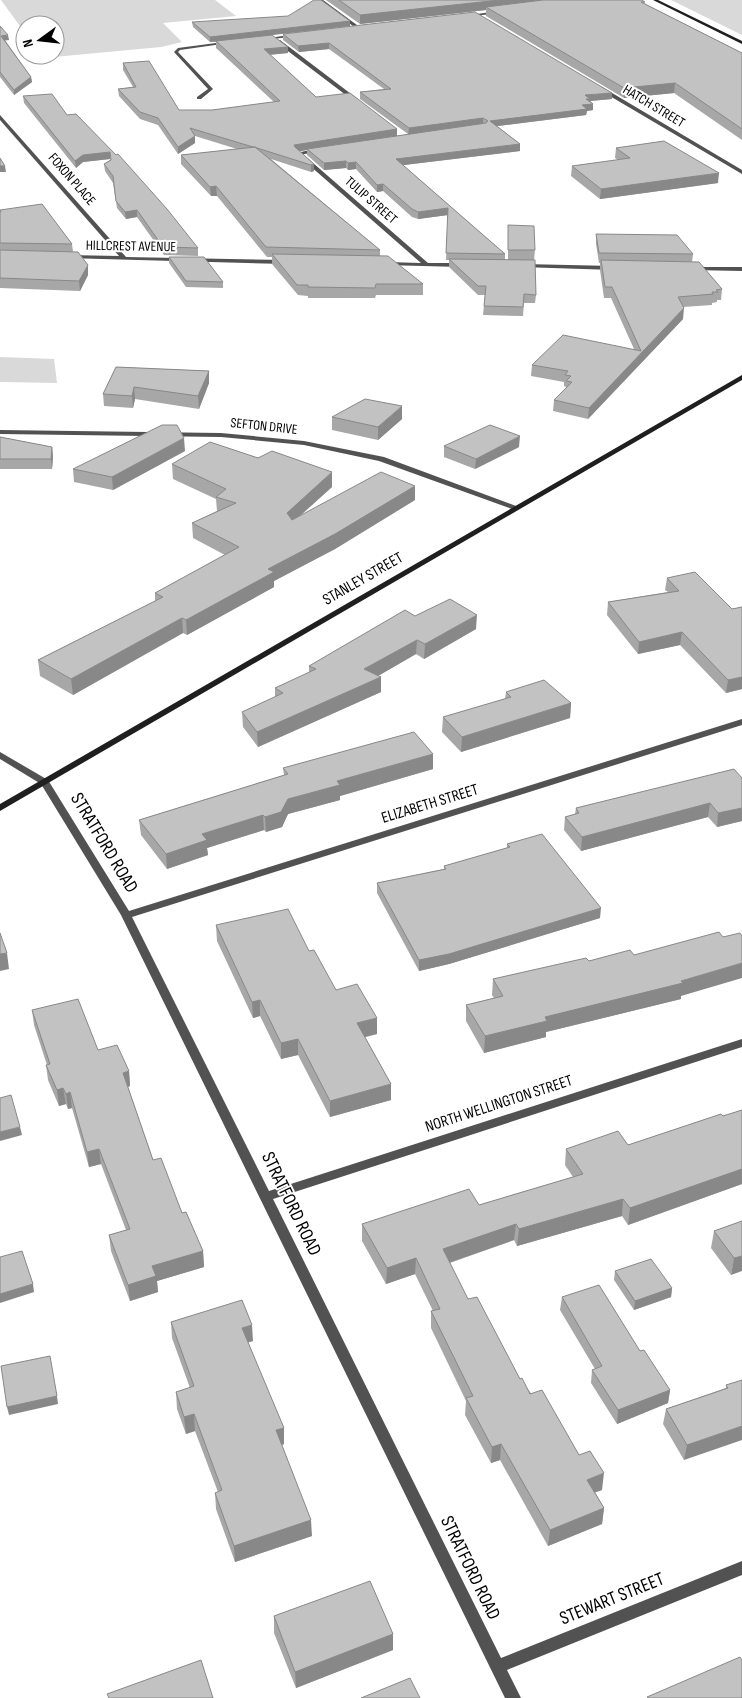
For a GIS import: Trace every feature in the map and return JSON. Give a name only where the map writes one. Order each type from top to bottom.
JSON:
[{"type":"main road","points":[[655,0],[742,43]]},
{"type":"main road","name":"STANLEY STREET","points":[[0,808],[515,507],[742,377]]},
{"type":"street","points":[[320,0],[359,28]]},
{"type":"street","points":[[457,17],[505,11]]},
{"type":"street","points":[[477,14],[485,20]]},
{"type":"street","points":[[349,29],[369,27]]},
{"type":"street","points":[[254,40],[302,34]]},
{"type":"street","points":[[274,38],[359,103]]},
{"type":"street","points":[[200,98],[211,89],[176,52],[178,49],[235,42]]},
{"type":"street","name":"HATCH STREET","points":[[596,85],[742,172]]},
{"type":"street","name":"FOXON PLACE","points":[[0,117],[125,259]]},
{"type":"street","name":"TULIP STREET","points":[[328,149],[299,153],[427,265]]},
{"type":"street","name":"HILLCREST AVENUE","points":[[58,257],[290,262]]},
{"type":"street","points":[[378,264],[466,266]]},
{"type":"street","points":[[516,266],[624,268]]},
{"type":"street","points":[[683,269],[742,269]]},
{"type":"street","name":"SEFTON DRIVE","points":[[0,432],[221,434],[304,443],[381,459],[515,507]]},
{"type":"street","name":"ELIZABETH STREET","points":[[126,915],[742,722]]},
{"type":"street","name":"STRATFORD ROAD","points":[[0,754],[45,782],[126,915],[267,1196],[513,1698]]},
{"type":"street","name":"NORTH WELLINGTON STREET","points":[[267,1196],[742,1043]]},
{"type":"street","name":"STEWART STREET","points":[[497,1667],[742,1568]]},
{"type":"shaded area","points":[[1,0],[215,0],[236,16],[163,23],[182,42],[161,47],[65,56],[65,15],[15,15],[15,19]]},
{"type":"shaded area","points":[[671,0],[742,0],[742,35]]},
{"type":"shaded area","points":[[0,357],[54,359],[57,383],[0,382]]},
{"type":"building","points":[[314,0],[321,0],[350,21],[210,37],[192,22],[288,16]]},
{"type":"building","points":[[339,0],[500,0],[360,15]]},
{"type":"building","points":[[543,0],[642,0],[645,2],[641,2],[742,53],[742,129],[675,83],[624,88],[486,7]]},
{"type":"building","points":[[475,12],[612,93],[585,95],[590,99],[586,99],[593,104],[582,105],[587,109],[490,121],[520,144],[396,159],[505,254],[446,253],[448,208],[418,212],[383,184],[377,185],[356,162],[324,163],[307,149],[486,123],[488,121],[483,118],[409,128],[360,92],[391,89],[329,43],[298,46],[283,34]]},
{"type":"building","points":[[0,26],[8,35],[1,36],[15,55],[15,65],[22,65],[31,77],[14,90],[0,72]]},
{"type":"building","points":[[272,35],[288,47],[264,49],[316,97],[350,93],[397,129],[294,145],[314,164],[311,165],[190,128],[195,136],[178,147],[158,118],[140,112],[118,89],[136,87],[123,63],[149,61],[179,110],[212,110],[280,101],[216,41]]},
{"type":"building","points":[[52,94],[67,115],[76,114],[116,155],[118,154],[167,209],[198,248],[163,247],[137,210],[125,212],[116,201],[113,176],[104,164],[111,160],[110,152],[83,155],[75,161],[23,96]]},
{"type":"building","points":[[664,141],[719,173],[601,189],[572,166],[630,158],[616,148]]},
{"type":"building","points":[[255,147],[380,250],[266,247],[216,186],[210,187],[181,155]]},
{"type":"building","points":[[0,158],[5,166],[0,166]]},
{"type":"building","points":[[42,204],[72,244],[0,243],[0,210]]},
{"type":"building","points":[[508,225],[534,226],[535,250],[508,250]]},
{"type":"building","points":[[596,234],[677,235],[693,254],[599,253]]},
{"type":"building","points":[[0,250],[78,252],[88,265],[79,281],[0,278]]},
{"type":"building","points":[[272,254],[388,256],[423,284],[376,284],[375,288],[308,287],[308,285],[297,285]]},
{"type":"building","points":[[169,257],[204,257],[223,282],[186,281]]},
{"type":"building","points":[[449,259],[535,260],[536,295],[524,294],[523,307],[484,306],[486,286],[478,286]]},
{"type":"building","points":[[601,260],[699,262],[722,289],[716,290],[718,292],[712,292],[713,294],[678,297],[684,308],[589,408],[554,400],[572,382],[566,381],[571,376],[565,375],[568,371],[532,365],[563,335],[641,351],[612,287],[605,287]]},
{"type":"building","points":[[116,367],[209,371],[198,396],[134,387],[132,396],[103,394]]},
{"type":"building","points":[[365,399],[402,406],[378,427],[332,417]]},
{"type":"building","points":[[162,425],[177,425],[184,438],[112,477],[73,469]]},
{"type":"building","points":[[490,425],[520,436],[476,459],[444,446]]},
{"type":"building","points":[[0,437],[52,447],[51,459],[0,459]]},
{"type":"building","points":[[210,442],[258,458],[272,451],[332,472],[287,513],[292,520],[381,472],[415,486],[335,534],[268,569],[274,572],[186,620],[182,618],[71,679],[38,660],[163,597],[155,593],[239,547],[192,523],[236,503],[216,497],[226,489],[172,464]]},
{"type":"building","points":[[695,572],[732,609],[742,607],[742,677],[728,680],[682,632],[639,642],[608,602],[679,591],[667,578]]},
{"type":"building","points":[[450,599],[477,615],[425,644],[417,640],[364,669],[381,677],[257,732],[242,712],[283,693],[275,688],[316,669],[309,666],[405,610],[415,616]]},
{"type":"building","points":[[544,680],[571,703],[462,737],[443,717],[511,697],[506,692]]},
{"type":"building","points":[[414,732],[433,754],[337,781],[340,785],[288,799],[281,812],[265,817],[263,815],[202,834],[207,840],[166,854],[139,820],[288,774],[283,768]]},
{"type":"building","points":[[734,769],[742,778],[742,808],[718,813],[710,803],[582,837],[565,817],[579,813],[576,808]]},
{"type":"building","points":[[542,834],[601,908],[449,954],[419,960],[377,883],[446,869],[444,866],[510,847],[507,844]]},
{"type":"building","points":[[288,909],[309,951],[314,950],[336,990],[357,984],[377,1018],[357,1023],[391,1084],[330,1101],[298,1039],[281,1043],[260,1000],[252,1002],[216,925]]},
{"type":"building","points":[[719,932],[723,937],[740,933],[742,936],[742,963],[681,981],[683,983],[545,1017],[547,1021],[485,1036],[466,1005],[503,996],[493,979],[586,958],[589,961],[630,950],[634,955]]},
{"type":"building","points":[[0,933],[7,953],[0,954]]},
{"type":"building","points":[[78,999],[98,1050],[117,1045],[129,1071],[123,1073],[153,1160],[161,1158],[182,1213],[186,1212],[203,1251],[152,1266],[156,1276],[128,1285],[109,1235],[130,1229],[99,1149],[87,1152],[70,1092],[66,1094],[63,1088],[57,1090],[46,1065],[50,1064],[32,1010]]},
{"type":"building","points":[[11,1095],[20,1127],[0,1132],[0,1098]]},
{"type":"building","points":[[742,1110],[742,1169],[630,1208],[623,1199],[519,1229],[516,1224],[443,1249],[468,1299],[477,1297],[520,1379],[522,1378],[530,1394],[542,1390],[579,1455],[590,1451],[604,1473],[587,1480],[604,1508],[550,1530],[501,1444],[492,1447],[466,1398],[473,1396],[431,1311],[440,1309],[416,1258],[387,1268],[362,1224],[469,1189],[479,1205],[583,1174],[566,1149],[618,1131],[628,1145],[721,1114],[723,1116]]},
{"type":"building","points":[[742,1221],[742,1256],[734,1258],[714,1231]]},
{"type":"building","points":[[22,1251],[33,1284],[0,1294],[0,1257]]},
{"type":"building","points":[[651,1259],[672,1288],[635,1301],[615,1271]]},
{"type":"building","points":[[599,1285],[640,1351],[644,1350],[670,1390],[618,1410],[592,1370],[602,1366],[562,1297]]},
{"type":"building","points":[[242,1300],[252,1325],[242,1328],[284,1428],[276,1430],[311,1520],[234,1546],[215,1493],[222,1490],[194,1414],[184,1417],[176,1392],[194,1386],[171,1322]]},
{"type":"building","points":[[50,1356],[57,1396],[7,1407],[1,1366]]},
{"type":"building","points":[[742,1380],[742,1426],[687,1445],[666,1409],[728,1388],[726,1385]]},
{"type":"building","points":[[370,1581],[393,1634],[295,1672],[274,1616]]},
{"type":"building","points":[[740,1657],[742,1660],[742,1698],[647,1697]]},
{"type":"building","points":[[201,1660],[213,1698],[109,1698],[107,1694]]},
{"type":"building","points":[[410,1678],[420,1698],[361,1698]]}]
